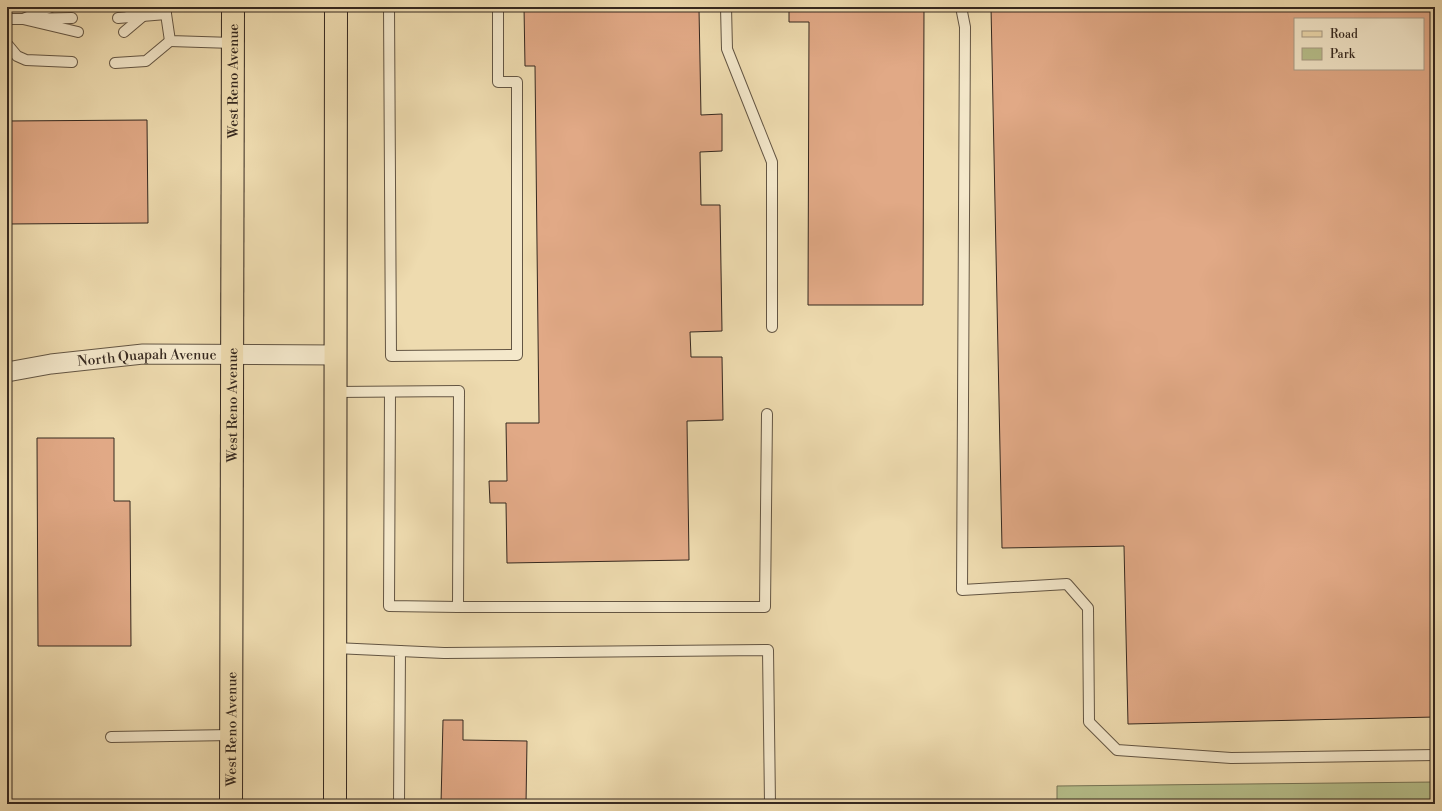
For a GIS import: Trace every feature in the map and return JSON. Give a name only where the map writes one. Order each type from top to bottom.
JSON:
[{"type":"main road","name":"West Reno Avenue","points":[[231,804],[233,7]]},
{"type":"main road","points":[[335,804],[336,7]]},
{"type":"street","name":"North Quapah Avenue","points":[[7,372],[51,364],[143,354],[336,355]]},
{"type":"lane","points":[[23,19],[51,7]]},
{"type":"lane","points":[[126,7],[143,16]]},
{"type":"lane","points":[[389,7],[391,356],[517,355],[517,82],[498,82],[498,7]]},
{"type":"lane","points":[[726,7],[727,48],[772,162],[772,327]]},
{"type":"lane","points":[[961,7],[965,27],[962,590],[1067,584],[1088,608],[1089,722],[1117,750],[1231,758],[1435,755]]},
{"type":"lane","points":[[118,18],[143,16],[166,11],[170,41]]},
{"type":"lane","points":[[124,32],[143,16]]},
{"type":"lane","points":[[7,19],[72,18]]},
{"type":"lane","points":[[23,19],[78,32]]},
{"type":"lane","points":[[115,63],[146,61],[170,41],[233,43]]},
{"type":"lane","points":[[7,44],[17,56],[26,60],[72,62]]},
{"type":"lane","points":[[336,392],[459,391],[458,607]]},
{"type":"lane","points":[[390,392],[389,606],[765,607],[767,414]]},
{"type":"lane","points":[[335,648],[444,653],[768,650],[770,804]]},
{"type":"lane","points":[[399,804],[400,651]]},
{"type":"lane","points":[[111,737],[231,735]]},
{"type":"green space","points":[[1435,782],[1435,804],[1057,804],[1057,786]]},
{"type":"building","points":[[524,7],[676,7],[676,9],[699,9],[701,115],[722,114],[722,151],[700,152],[701,205],[720,205],[722,331],[690,332],[691,357],[722,357],[723,420],[687,421],[689,560],[507,563],[506,503],[490,503],[489,481],[507,481],[506,423],[539,423],[535,66],[525,66]]},
{"type":"building","points":[[789,7],[924,7],[923,305],[808,305],[809,22],[789,22]]},
{"type":"building","points":[[991,7],[1435,7],[1435,717],[1128,724],[1124,546],[1002,548]]},
{"type":"building","points":[[147,120],[148,223],[7,224],[7,121]]},
{"type":"building","points":[[37,438],[114,438],[114,501],[130,501],[131,646],[38,646]]},
{"type":"building","points":[[443,720],[463,720],[463,740],[527,741],[526,804],[441,804]]}]
